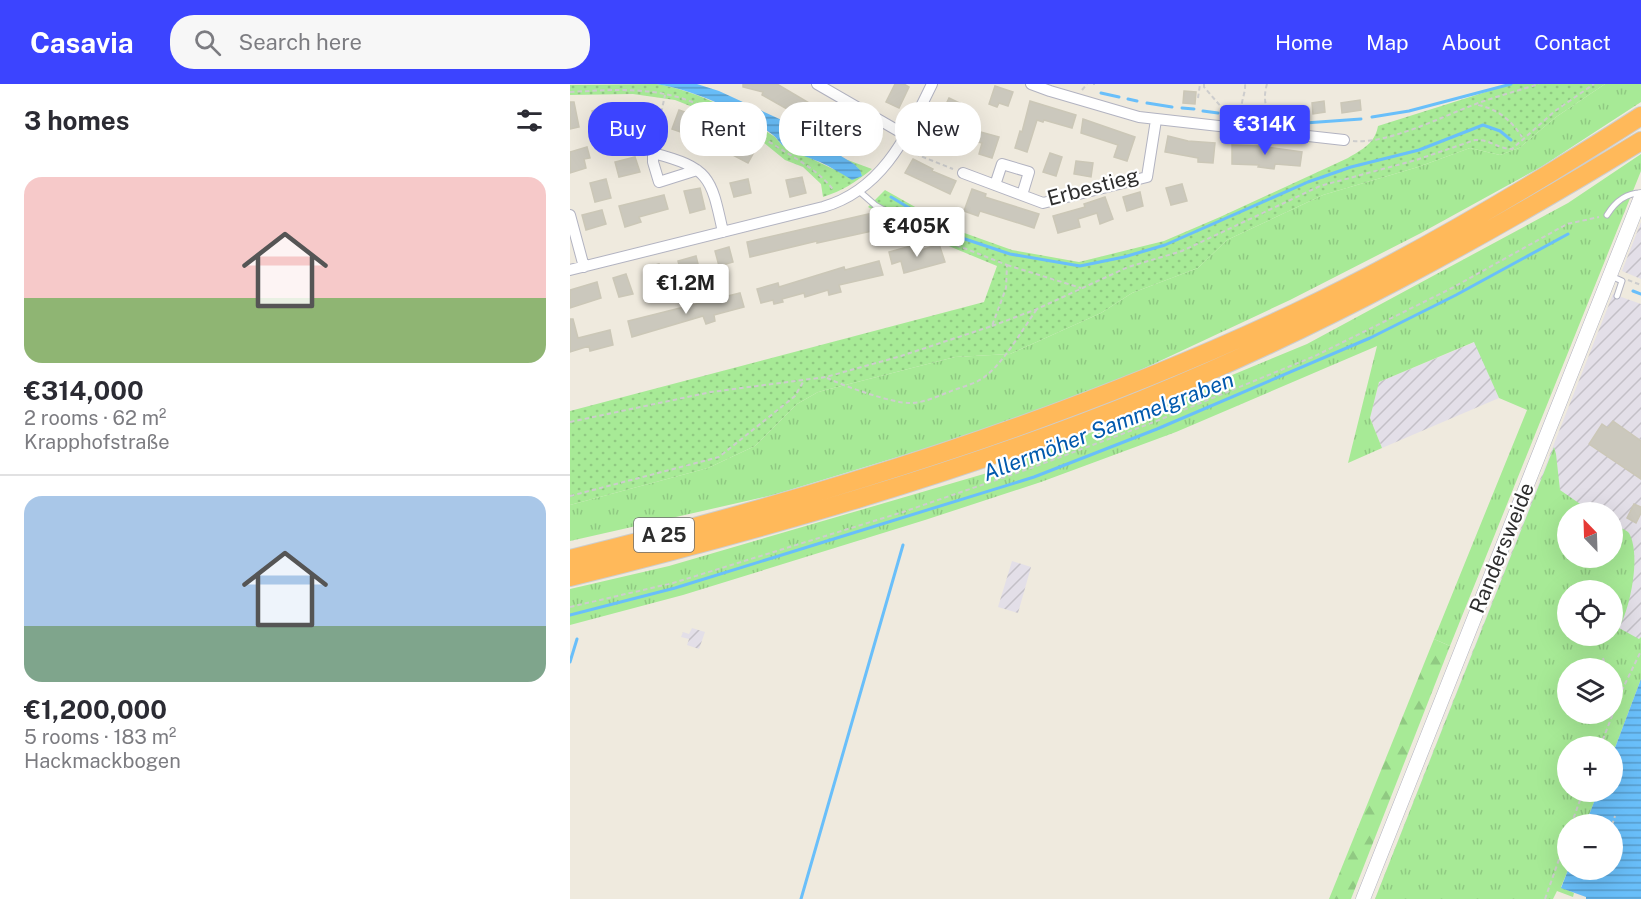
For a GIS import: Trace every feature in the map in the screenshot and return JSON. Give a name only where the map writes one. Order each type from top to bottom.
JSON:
[{"type":"highway","name":"A 25","points":[[570,559],[820,492],[1017,429],[1139,382],[1296,313],[1427,245],[1546,177],[1641,116]]},
{"type":"highway","name":"A 25","points":[[570,577],[694,547],[836,506],[1023,445],[1145,398],[1303,329],[1436,260],[1556,193],[1641,141]]},
{"type":"street","points":[[817,84],[895,129]]},
{"type":"street","points":[[923,102],[932,84]]},
{"type":"street","points":[[1031,84],[1092,104],[1156,120],[1344,140]]},
{"type":"street","name":"Erbestieg","points":[[963,173],[1043,203],[1147,177],[1156,120]]},
{"type":"street","points":[[570,270],[839,202],[859,191],[889,163],[895,154]]},
{"type":"street","points":[[653,156],[659,182],[697,170]]},
{"type":"street","points":[[664,156],[679,160],[703,174],[711,185],[723,232]]},
{"type":"street","name":"Erbestieg","points":[[995,185],[1002,164],[1029,172],[1022,195]]},
{"type":"street","name":"Randersweide","points":[[1363,899],[1616,278],[1641,197]]},
{"type":"street","points":[[570,214],[584,267]]},
{"type":"lane","points":[[859,191],[875,205],[926,234]]},
{"type":"lane","points":[[1607,215],[1613,205],[1624,197],[1641,192]]},
{"type":"lane","points":[[1616,278],[1617,296]]},
{"type":"path","points":[[1082,90],[1087,84]]},
{"type":"path","points":[[1198,98],[1200,84]]},
{"type":"path","points":[[1204,84],[1204,87],[1223,109]]},
{"type":"path","points":[[1242,111],[1245,84]]},
{"type":"path","points":[[1268,84],[1265,94],[1269,113]]},
{"type":"path","points":[[1344,140],[1367,142],[1539,84]]},
{"type":"path","points":[[570,422],[711,392],[826,377],[901,356],[992,326],[1037,309],[1128,267],[1182,251],[1320,186],[1416,160],[1475,140],[1485,139],[1512,149],[1522,137],[1594,84]]},
{"type":"path","points":[[570,92],[615,90],[665,95],[706,108],[747,128],[814,170],[830,186],[839,202]]},
{"type":"path","points":[[664,102],[665,95]]},
{"type":"path","points":[[1475,104],[1489,107],[1503,116],[1514,124],[1522,137]]},
{"type":"path","points":[[922,156],[963,173]]},
{"type":"path","points":[[926,234],[1007,265],[1081,288]]},
{"type":"path","points":[[992,326],[1006,288],[1007,265]]},
{"type":"path","points":[[1616,278],[1641,285]]},
{"type":"path","points":[[826,377],[890,399],[910,403],[926,400],[978,381],[988,375],[1037,309]]},
{"type":"path","points":[[570,496],[719,457],[795,396],[804,381]]},
{"type":"path","points":[[1623,688],[1641,651]]},
{"type":"path","points":[[1545,899],[1557,865]]},
{"type":"shaded area","points":[[1641,222],[1641,279],[1622,271]]},
{"type":"shaded area","points":[[1613,294],[1641,304],[1641,637],[1622,658],[1557,658],[1557,724],[1568,724],[1568,736],[1557,736],[1557,798],[1375,899]]},
{"type":"shaded area","points":[[1475,342],[1499,398],[1382,448],[1370,418],[1379,382]]},
{"type":"shaded area","points":[[1012,561],[1031,567],[1018,613],[998,607]]},
{"type":"shaded area","points":[[692,628],[705,632],[699,649],[687,645],[689,639],[681,637],[683,632],[689,634]]},
{"type":"green space","points":[[656,84],[688,92],[713,102],[680,102],[633,94],[570,95],[570,85]]},
{"type":"green space","points":[[1511,84],[1605,84],[1556,117],[1519,148],[1500,155],[1470,148],[1418,167],[1323,195],[1227,240],[1198,268],[1132,293],[1101,313],[1010,354],[955,357],[818,392],[797,404],[755,446],[708,468],[570,505],[570,411],[984,302],[997,266],[915,232],[868,207],[885,190],[956,230],[1012,250],[1079,262],[1164,241],[1348,158],[1371,141],[1378,126]]},
{"type":"green space","points":[[1605,84],[1641,84],[1641,102],[1541,167],[1421,233],[1290,300],[1132,374],[983,431],[773,495],[570,541],[570,505],[708,468],[755,446],[797,404],[818,392],[955,357],[1010,354],[1101,313],[1132,293],[1198,268],[1227,240],[1323,195],[1418,167],[1470,148],[1500,155],[1519,148],[1556,117]]},
{"type":"green space","points":[[767,132],[779,142],[779,155],[767,145]]},
{"type":"green space","points":[[1641,154],[1641,171],[1450,646],[1434,639],[1527,410],[1499,398],[1474,342],[1379,382],[1370,418],[1382,448],[1348,463],[1377,346],[1176,432],[1041,482],[683,595],[570,625],[570,589],[669,566],[994,471],[1307,344],[1568,203]]},
{"type":"green space","points":[[780,156],[806,156],[833,169],[862,176],[856,166],[845,159],[872,169],[849,186],[823,197],[821,184],[803,167]]},
{"type":"green space","points":[[1554,447],[1560,490],[1577,502],[1557,502],[1557,568],[1623,568],[1623,529],[1629,533],[1633,542],[1634,554],[1631,594],[1623,618],[1623,580],[1557,580],[1557,646],[1623,646],[1623,630],[1639,639],[1641,637],[1641,679],[1619,736],[1557,736],[1557,802],[1594,802],[1589,814],[1557,814],[1557,880],[1564,880],[1561,887],[1574,893],[1573,897],[1557,891],[1553,899],[1375,899]]},
{"type":"green space","points":[[1434,639],[1450,646],[1351,899],[1329,899]]},
{"type":"water","points":[[656,84],[697,84],[743,102],[714,102]]},
{"type":"water","points":[[767,113],[779,119],[779,142],[767,131]]},
{"type":"water","points":[[805,156],[841,156],[854,164],[862,176],[852,180]]},
{"type":"water","points":[[1641,679],[1641,899],[1586,899],[1586,897],[1561,888],[1564,880],[1623,880],[1623,814],[1589,814],[1594,802],[1623,802],[1623,736],[1619,736]]},
{"type":"building","points":[[743,84],[777,84],[807,102],[779,102],[779,105],[762,95],[763,92],[743,87]]},
{"type":"building","points":[[895,84],[904,84],[909,87],[902,102],[895,102],[895,106],[886,102]]},
{"type":"building","points":[[995,86],[1013,92],[1008,106],[999,103],[997,107],[989,104]]},
{"type":"building","points":[[1184,91],[1196,92],[1195,104],[1183,103]]},
{"type":"building","points":[[1360,100],[1361,110],[1342,113],[1341,103]]},
{"type":"building","points":[[1030,101],[1076,115],[1072,128],[1037,120],[1027,152],[1015,148],[1020,131],[1022,132]]},
{"type":"building","points":[[1324,101],[1325,112],[1313,114],[1312,103]]},
{"type":"building","points":[[570,102],[574,102],[579,127],[570,129]]},
{"type":"building","points":[[679,110],[680,110],[680,132],[672,129]]},
{"type":"building","points":[[1083,119],[1135,137],[1127,161],[1114,157],[1118,145],[1081,133]]},
{"type":"building","points":[[981,132],[999,137],[992,158],[981,155]]},
{"type":"building","points":[[1168,136],[1188,141],[1215,143],[1213,163],[1198,162],[1198,158],[1165,152]]},
{"type":"building","points":[[1232,145],[1302,152],[1300,166],[1275,164],[1274,169],[1258,167],[1259,165],[1232,164]]},
{"type":"building","points":[[587,147],[590,158],[584,159],[586,168],[570,173],[570,152]]},
{"type":"building","points":[[1050,153],[1062,157],[1056,176],[1043,172]]},
{"type":"building","points":[[735,156],[752,156],[748,163]]},
{"type":"building","points":[[635,157],[640,172],[619,177],[615,162]]},
{"type":"building","points":[[913,159],[933,169],[932,171],[956,181],[950,194],[905,173]]},
{"type":"building","points":[[1076,161],[1093,163],[1091,177],[1074,174]]},
{"type":"building","points":[[802,177],[806,193],[790,197],[786,180]]},
{"type":"building","points":[[606,179],[611,198],[595,202],[590,183]]},
{"type":"building","points":[[748,179],[751,193],[734,197],[730,183]]},
{"type":"building","points":[[1182,184],[1187,201],[1171,205],[1166,188]]},
{"type":"building","points":[[700,188],[705,209],[690,213],[684,191]]},
{"type":"building","points":[[972,189],[986,194],[985,197],[1039,214],[1034,228],[980,211],[978,216],[964,211]]},
{"type":"building","points":[[1140,192],[1143,206],[1127,211],[1123,197]]},
{"type":"building","points":[[664,195],[668,209],[639,217],[641,222],[625,227],[619,206]]},
{"type":"building","points":[[1105,197],[1113,219],[1100,224],[1097,213],[1078,219],[1080,227],[1058,233],[1053,216],[1085,207],[1084,204]]},
{"type":"building","points":[[602,210],[606,224],[586,230],[582,215]]},
{"type":"building","points":[[873,213],[877,230],[750,257],[747,242]]},
{"type":"building","points":[[939,244],[945,262],[904,273],[901,261],[892,264],[889,252],[911,246],[913,253]]},
{"type":"building","points":[[729,247],[733,262],[719,266],[715,251]]},
{"type":"building","points":[[696,256],[700,272],[682,276],[678,261]]},
{"type":"building","points":[[879,261],[883,275],[839,285],[841,292],[829,295],[828,290],[805,297],[804,293],[782,299],[783,302],[774,304],[773,300],[761,303],[757,289],[778,283],[779,287],[844,267],[845,270]]},
{"type":"building","points":[[659,264],[666,288],[656,291],[654,284],[648,285],[644,268]]},
{"type":"building","points":[[626,274],[633,294],[619,297],[613,278]]},
{"type":"building","points":[[597,282],[601,298],[570,308],[570,290]]},
{"type":"building","points":[[740,293],[744,307],[714,315],[715,321],[706,324],[703,316],[632,337],[628,321]]},
{"type":"building","points":[[570,319],[573,319],[578,338],[610,330],[613,345],[590,351],[589,346],[570,352]]},
{"type":"building","points":[[1613,421],[1641,441],[1641,479],[1589,444],[1602,424],[1608,428]]},
{"type":"building","points":[[1634,504],[1641,507],[1636,523],[1627,518]]},
{"type":"waterway","points":[[1372,117],[1409,111],[1511,84]]},
{"type":"waterway","points":[[1101,93],[1119,97]]},
{"type":"waterway","points":[[1128,99],[1137,101]]},
{"type":"waterway","points":[[1147,103],[1172,107]]},
{"type":"waterway","points":[[1182,108],[1194,109]]},
{"type":"waterway","points":[[1203,111],[1218,113]]},
{"type":"waterway","points":[[1227,114],[1236,116]]},
{"type":"waterway","points":[[1247,118],[1265,121]]},
{"type":"waterway","points":[[1305,123],[1361,119]]},
{"type":"waterway","points":[[1272,122],[1290,123]]},
{"type":"waterway","points":[[891,197],[956,236],[1010,254],[1080,266],[1124,257],[1165,245],[1308,182],[1351,167],[1419,150],[1483,125],[1500,131],[1511,140]]},
{"type":"waterway","name":"Allermöher Sammelgraben","points":[[570,615],[675,588],[1034,477],[1157,429],[1370,338],[1456,295],[1568,234]]},
{"type":"waterway","points":[[1633,291],[1641,294]]},
{"type":"waterway","points":[[801,899],[903,545]]},
{"type":"waterway","points":[[570,662],[577,639]]}]
